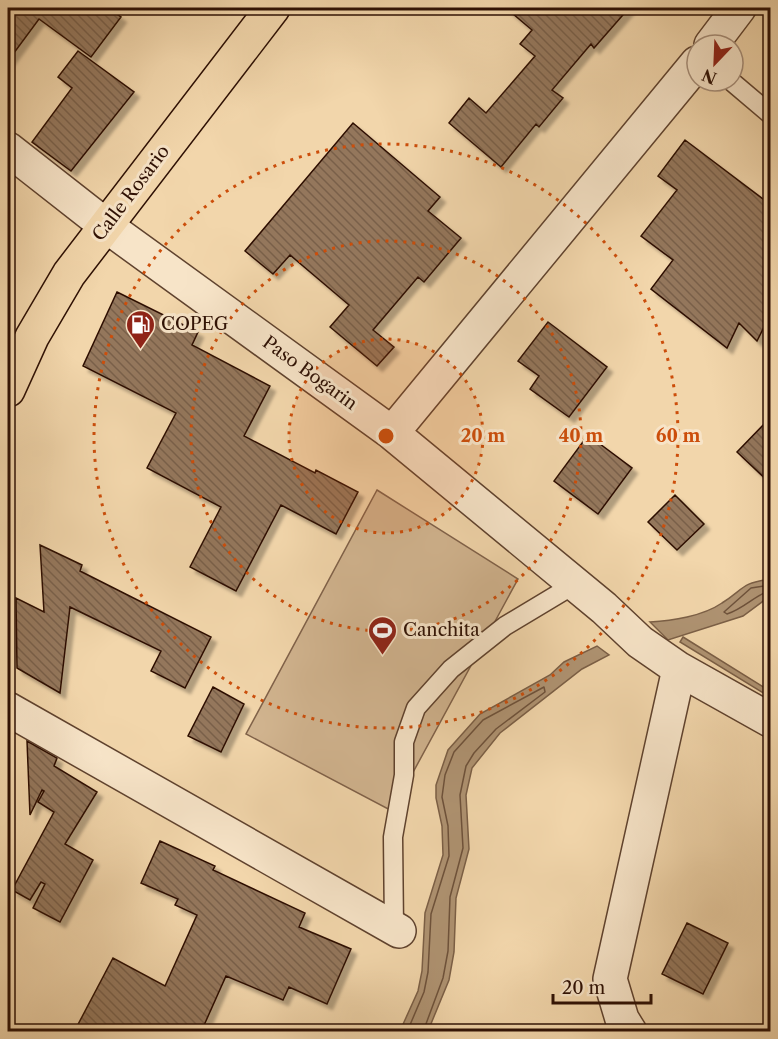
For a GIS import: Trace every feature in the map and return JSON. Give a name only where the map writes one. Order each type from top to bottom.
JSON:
[{"type":"main road","name":"Calle Rosario","points":[[8,390],[46,312],[69,274],[273,8]]},
{"type":"street","points":[[720,33],[739,8]]},
{"type":"street","points":[[392,433],[685,78]]},
{"type":"street","name":"Paso Bogarin","points":[[8,149],[105,225],[392,433],[604,608],[640,642],[679,669]]},
{"type":"street","points":[[630,1032],[622,1019],[610,980],[679,669],[771,720]]},
{"type":"street","points":[[8,710],[397,930]]},
{"type":"lane","points":[[745,93],[771,114]]},
{"type":"lane","points":[[397,930],[393,837],[404,775],[404,742],[416,708],[451,669],[505,626],[575,584]]},
{"type":"shaded area","name":"Canchita","points":[[377,490],[518,579],[392,811],[246,734]]},
{"type":"water","points":[[770,579],[770,596],[743,616],[668,640],[650,622],[677,619],[706,611],[722,603],[743,587]]},
{"type":"water","points":[[683,637],[770,691],[770,697],[680,642]]},
{"type":"water","points":[[597,646],[609,655],[582,669],[500,733],[472,768],[466,795],[469,849],[456,898],[454,952],[449,980],[428,1031],[400,1031],[418,991],[422,971],[425,913],[443,855],[442,826],[436,798],[436,785],[448,750],[480,714],[550,675],[564,662]]},
{"type":"building","points":[[8,8],[108,8],[121,17],[91,57],[39,19],[8,61]]},
{"type":"building","points":[[506,8],[629,8],[594,48],[591,44],[552,90],[563,98],[539,127],[536,124],[501,167],[449,123],[469,98],[486,113],[535,56],[520,44],[532,30]]},
{"type":"building","points":[[78,51],[134,92],[71,171],[32,142],[72,88],[58,77]]},
{"type":"building","points":[[353,123],[440,197],[428,211],[461,238],[424,282],[418,277],[373,330],[394,347],[377,366],[330,327],[349,305],[290,255],[273,274],[245,251]]},
{"type":"building","points":[[685,140],[771,205],[771,313],[757,341],[739,323],[727,348],[651,289],[673,260],[641,236],[677,190],[658,176]]},
{"type":"building","points":[[117,292],[198,332],[192,345],[270,386],[244,436],[315,473],[316,470],[358,492],[336,534],[281,505],[236,591],[190,567],[221,507],[147,468],[176,413],[83,366]]},
{"type":"building","points":[[548,322],[607,367],[569,417],[530,389],[539,376],[518,361]]},
{"type":"building","points":[[771,417],[771,484],[737,452]]},
{"type":"building","points":[[588,435],[632,468],[598,514],[554,481]]},
{"type":"building","points":[[675,495],[704,524],[677,550],[648,522]]},
{"type":"building","points":[[40,545],[82,565],[80,571],[211,637],[185,688],[151,671],[161,651],[70,607],[60,693],[17,668],[16,598],[44,612]]},
{"type":"building","points":[[213,687],[244,704],[221,752],[188,736]]},
{"type":"building","points":[[27,741],[57,758],[54,766],[97,792],[65,844],[93,860],[60,922],[33,908],[45,884],[41,882],[30,900],[12,890],[54,812],[38,802],[44,791],[42,790],[30,815]]},
{"type":"building","points":[[160,841],[215,866],[213,870],[305,913],[299,927],[351,949],[327,1004],[289,987],[283,1000],[226,976],[201,1032],[74,1032],[113,958],[165,986],[197,915],[175,905],[178,899],[141,883]]},
{"type":"building","points":[[687,923],[728,943],[703,994],[662,974]]},
{"type":"place","name":"COPEG","points":[[140,350]]},
{"type":"place","name":"Canchita","points":[[382,656]]}]
